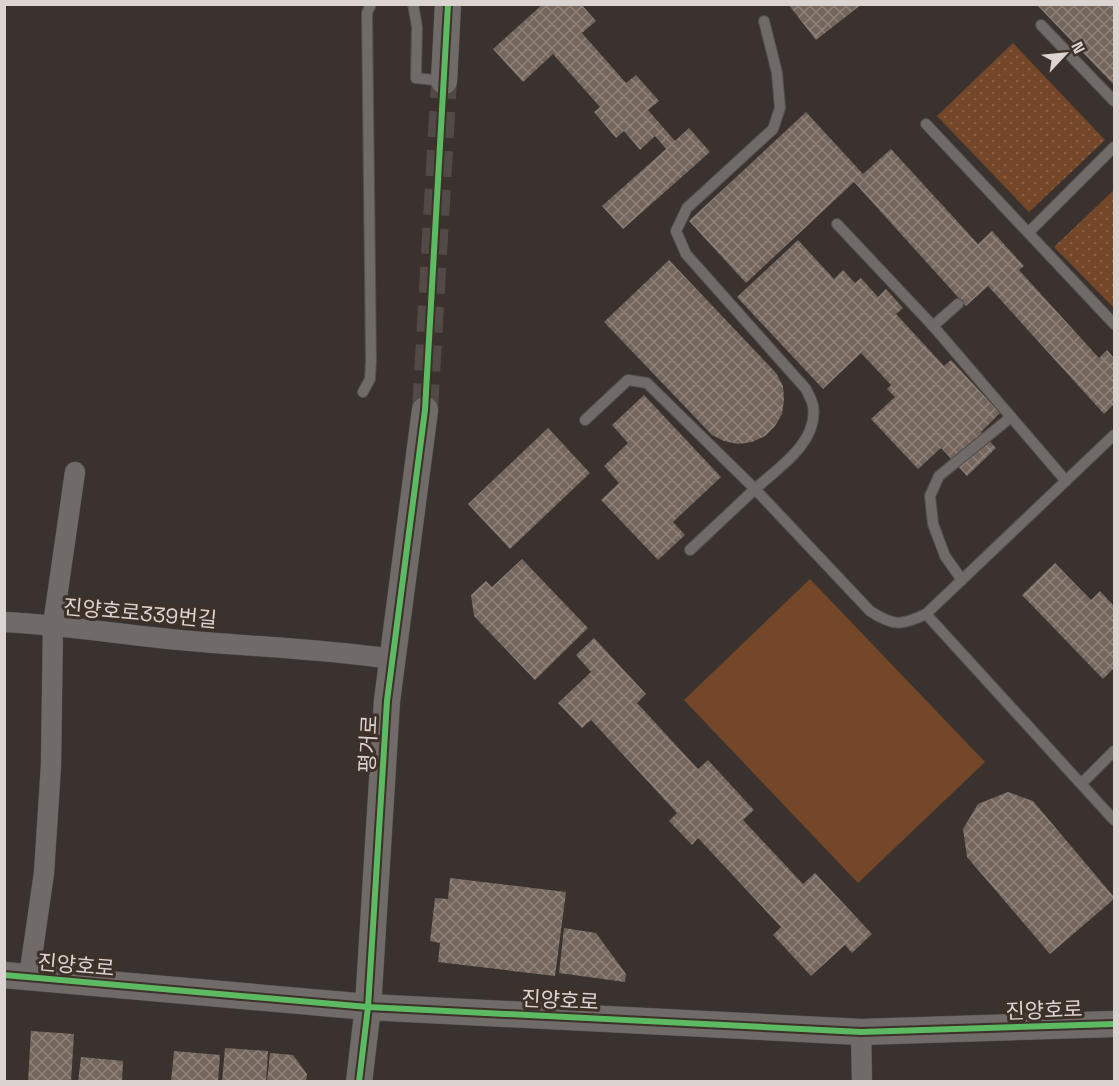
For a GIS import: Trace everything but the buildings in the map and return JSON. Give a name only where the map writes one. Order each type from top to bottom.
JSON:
[{"type":"street","points":[[444,81],[448,4]]},
{"type":"street","name":"평거로","points":[[359,1082],[368,1007],[391,659],[425,410]]},
{"type":"street","points":[[4,622],[53,625],[75,472]]},
{"type":"street","name":"진양호로339번길","points":[[17,976],[44,873],[51,765],[53,625],[135,636],[255,647],[343,651],[391,659]]},
{"type":"street","name":"진양호로","points":[[17,976],[368,1007],[861,1032],[1114,1024]]},
{"type":"street","points":[[861,1032],[862,1082]]},
{"type":"lane","points":[[363,392],[370,379],[367,13],[370,4]]},
{"type":"lane","points":[[413,4],[417,27],[416,78],[444,81]]},
{"type":"lane","points":[[690,550],[800,447],[809,435],[813,420],[813,405],[806,389],[686,254],[676,231],[687,208],[773,129],[780,108],[777,73],[764,21]]},
{"type":"lane","points":[[1041,25],[1114,101]]},
{"type":"lane","points":[[926,124],[1114,324]]},
{"type":"lane","points":[[1029,232],[1114,147]]},
{"type":"lane","points":[[837,224],[933,326],[1066,482]]},
{"type":"lane","points":[[933,326],[958,304]]},
{"type":"lane","points":[[585,420],[628,380],[647,383],[755,489],[870,611],[886,622],[908,622],[926,614],[1114,435]]},
{"type":"lane","points":[[962,580],[945,556],[933,524],[930,496],[939,477],[1011,417]]},
{"type":"lane","points":[[926,614],[1114,820]]},
{"type":"lane","points":[[1082,783],[1114,751]]},
{"type":"shaded area","points":[[1013,43],[1105,140],[1029,212],[937,116]]},
{"type":"shaded area","points":[[1114,190],[1114,308],[1054,247]]},
{"type":"shaded area","points":[[810,579],[985,762],[858,883],[684,700]]},
{"type":"tunnel","points":[[425,410],[444,81]]},
{"type":"cycle path","points":[[359,1082],[368,1007],[387,701],[425,410],[448,4]]},
{"type":"cycle path","points":[[4,975],[368,1007],[861,1032],[1114,1024]]}]
